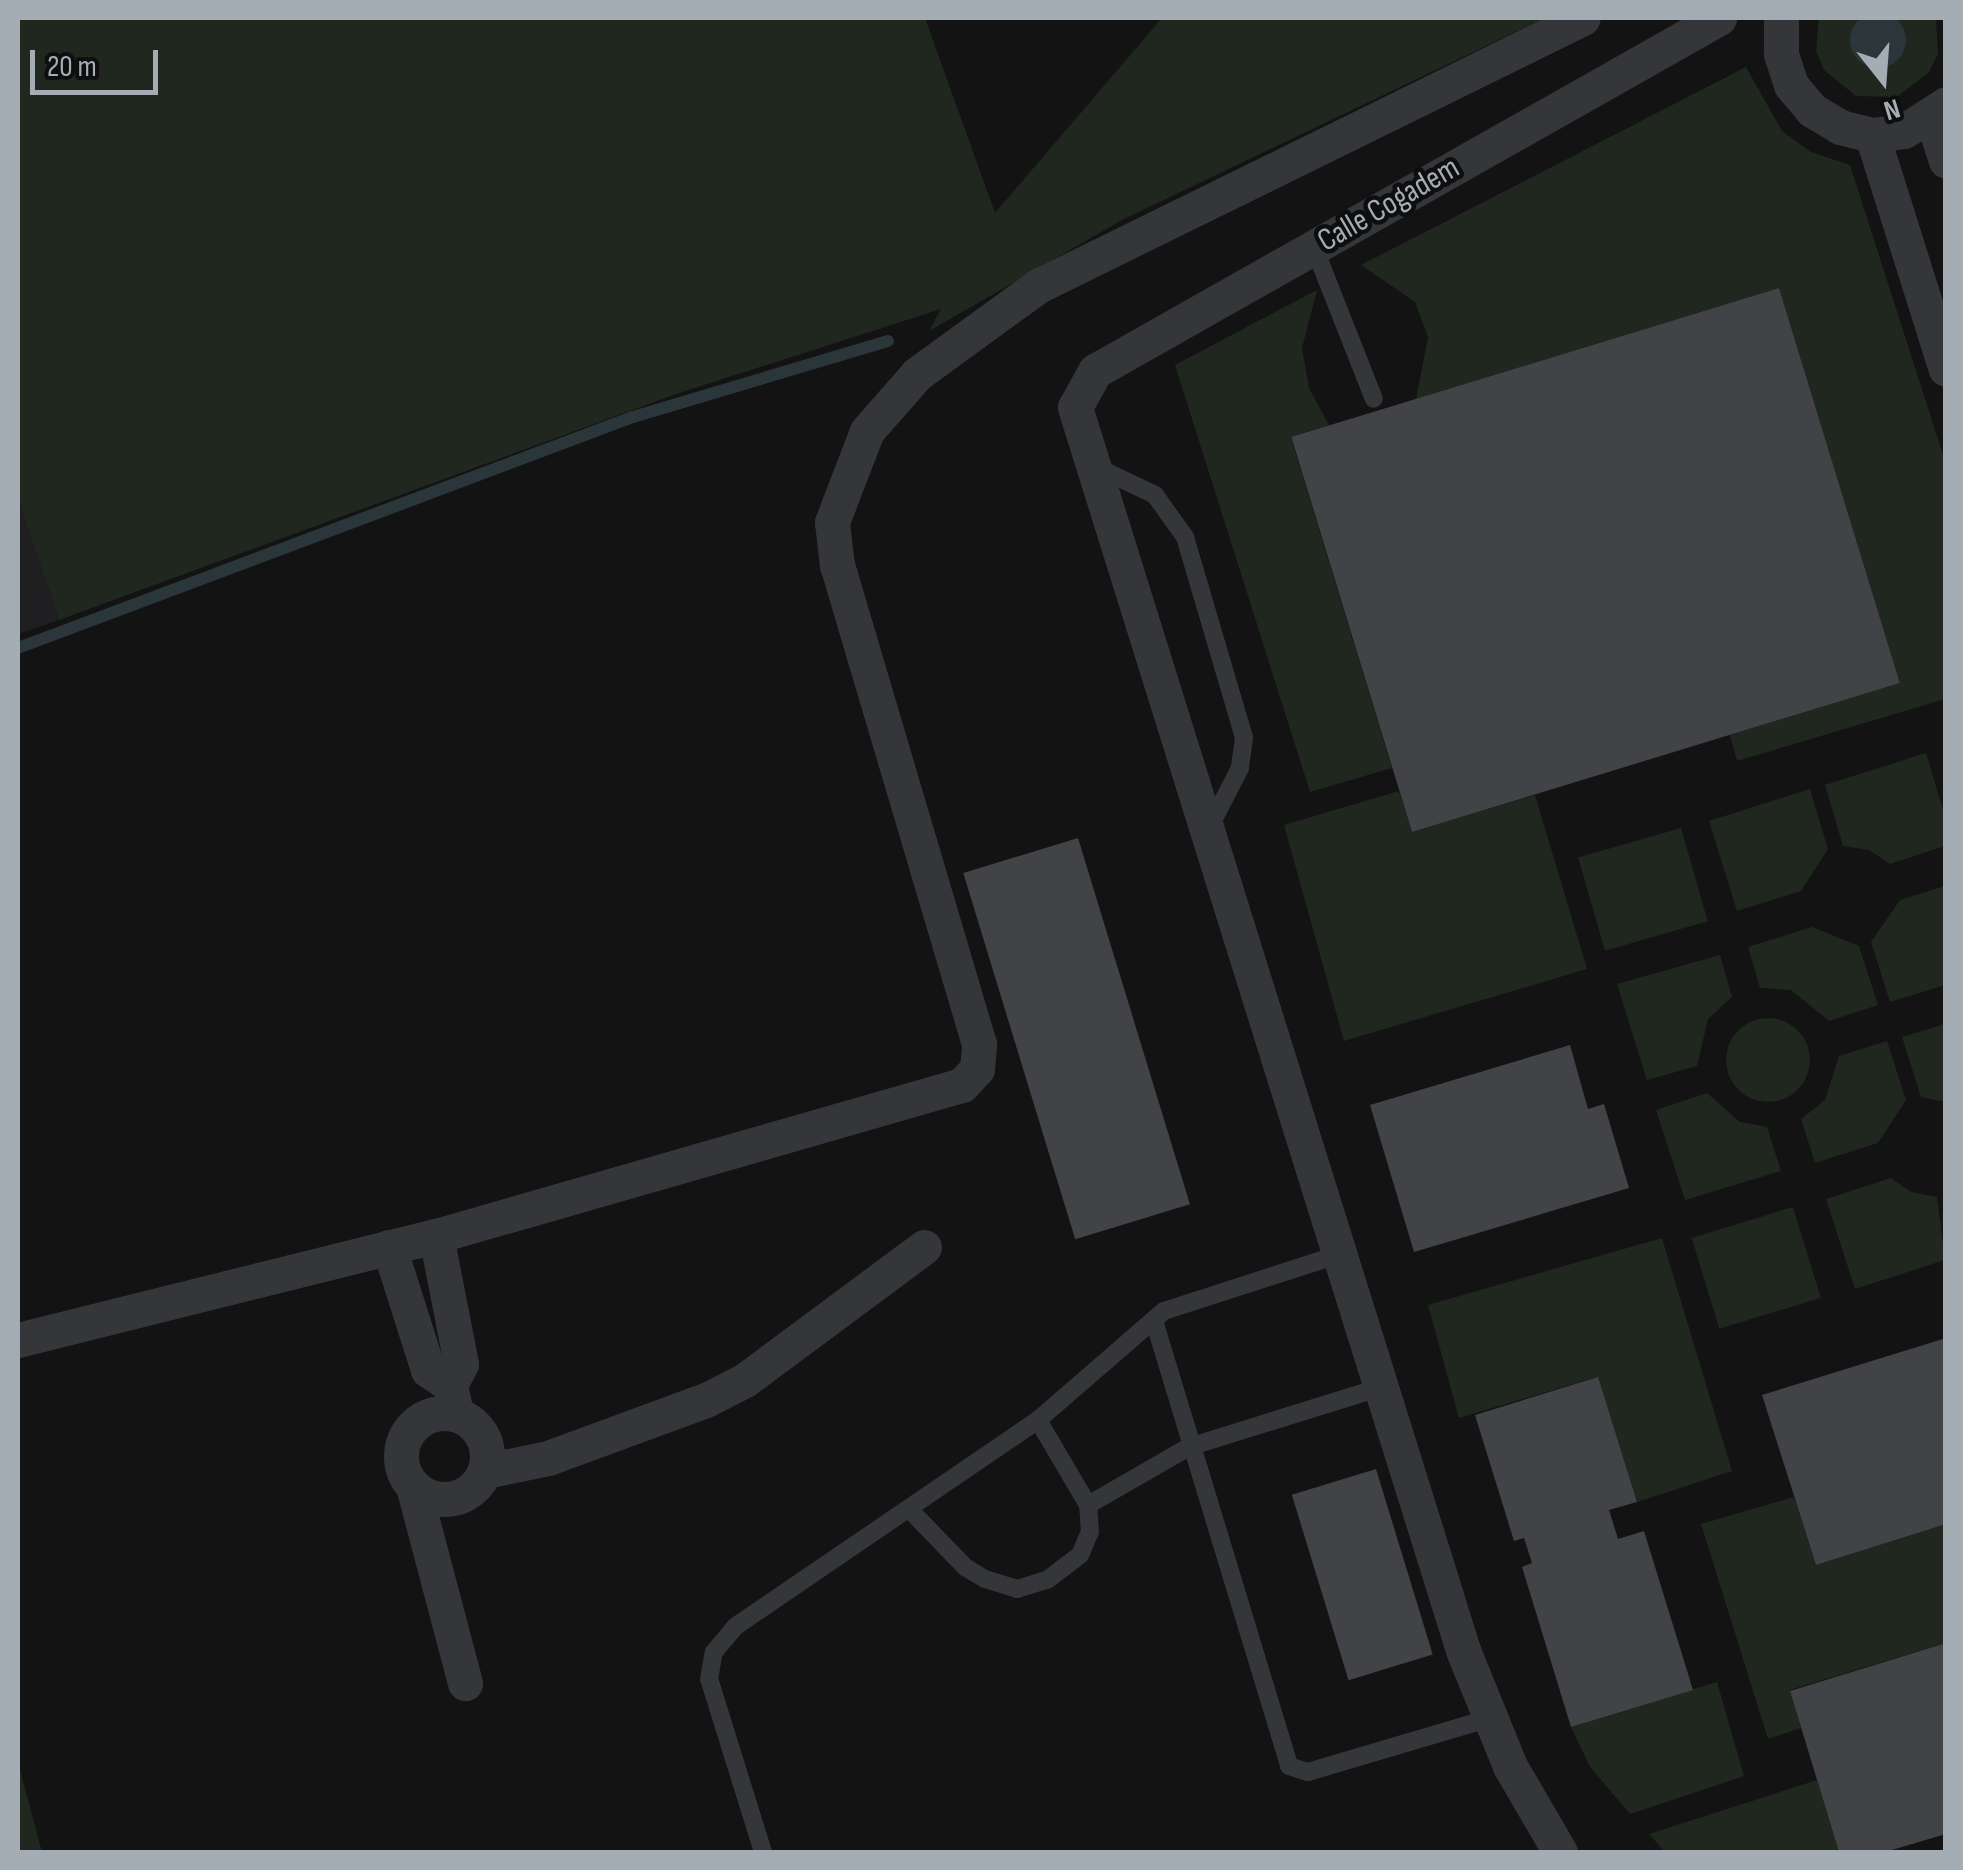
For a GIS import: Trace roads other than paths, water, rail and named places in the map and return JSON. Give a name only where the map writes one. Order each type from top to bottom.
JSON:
[{"type":"street","points":[[18,1340],[436,1236],[962,1084],[977,1070],[979,1044],[837,566],[832,522],[867,430],[917,374],[1038,286],[1582,18]]},
{"type":"street","name":"Calle Cogadem","points":[[1094,466],[1075,407],[1096,371],[1718,18]]},
{"type":"street","points":[[1782,18],[1781,54],[1791,85],[1812,110],[1840,127],[1872,135],[1904,131],[1939,110],[1946,162]]},
{"type":"street","points":[[1872,135],[1946,369]]},
{"type":"street","points":[[1094,466],[1336,1255],[1490,1718],[1560,1852]]},
{"type":"street","points":[[436,1236],[461,1364],[453,1399],[414,1424],[402,1444],[402,1466],[413,1486],[465,1683]]},
{"type":"street","points":[[389,1247],[428,1370],[482,1436],[485,1471],[476,1486],[444,1499],[413,1486]]},
{"type":"street","points":[[485,1471],[548,1458],[706,1400],[744,1380],[924,1247]]},
{"type":"lane","points":[[1314,247],[1374,399]]},
{"type":"lane","points":[[1094,466],[1155,495],[1185,537],[1244,738],[1240,768],[1206,833]]},
{"type":"lane","points":[[763,1852],[709,1679],[714,1652],[736,1626],[1038,1420],[1179,1304],[1336,1255]]},
{"type":"lane","points":[[1155,1324],[1189,1447],[1289,1766],[1308,1772],[1490,1718]]},
{"type":"lane","points":[[1088,1505],[1189,1447],[1380,1388]]},
{"type":"lane","points":[[910,1510],[965,1568],[1017,1589],[1046,1580],[1080,1555],[1090,1532],[1088,1505],[1038,1420]]},
{"type":"waterway","points":[[18,648],[633,417],[888,341]]}]
